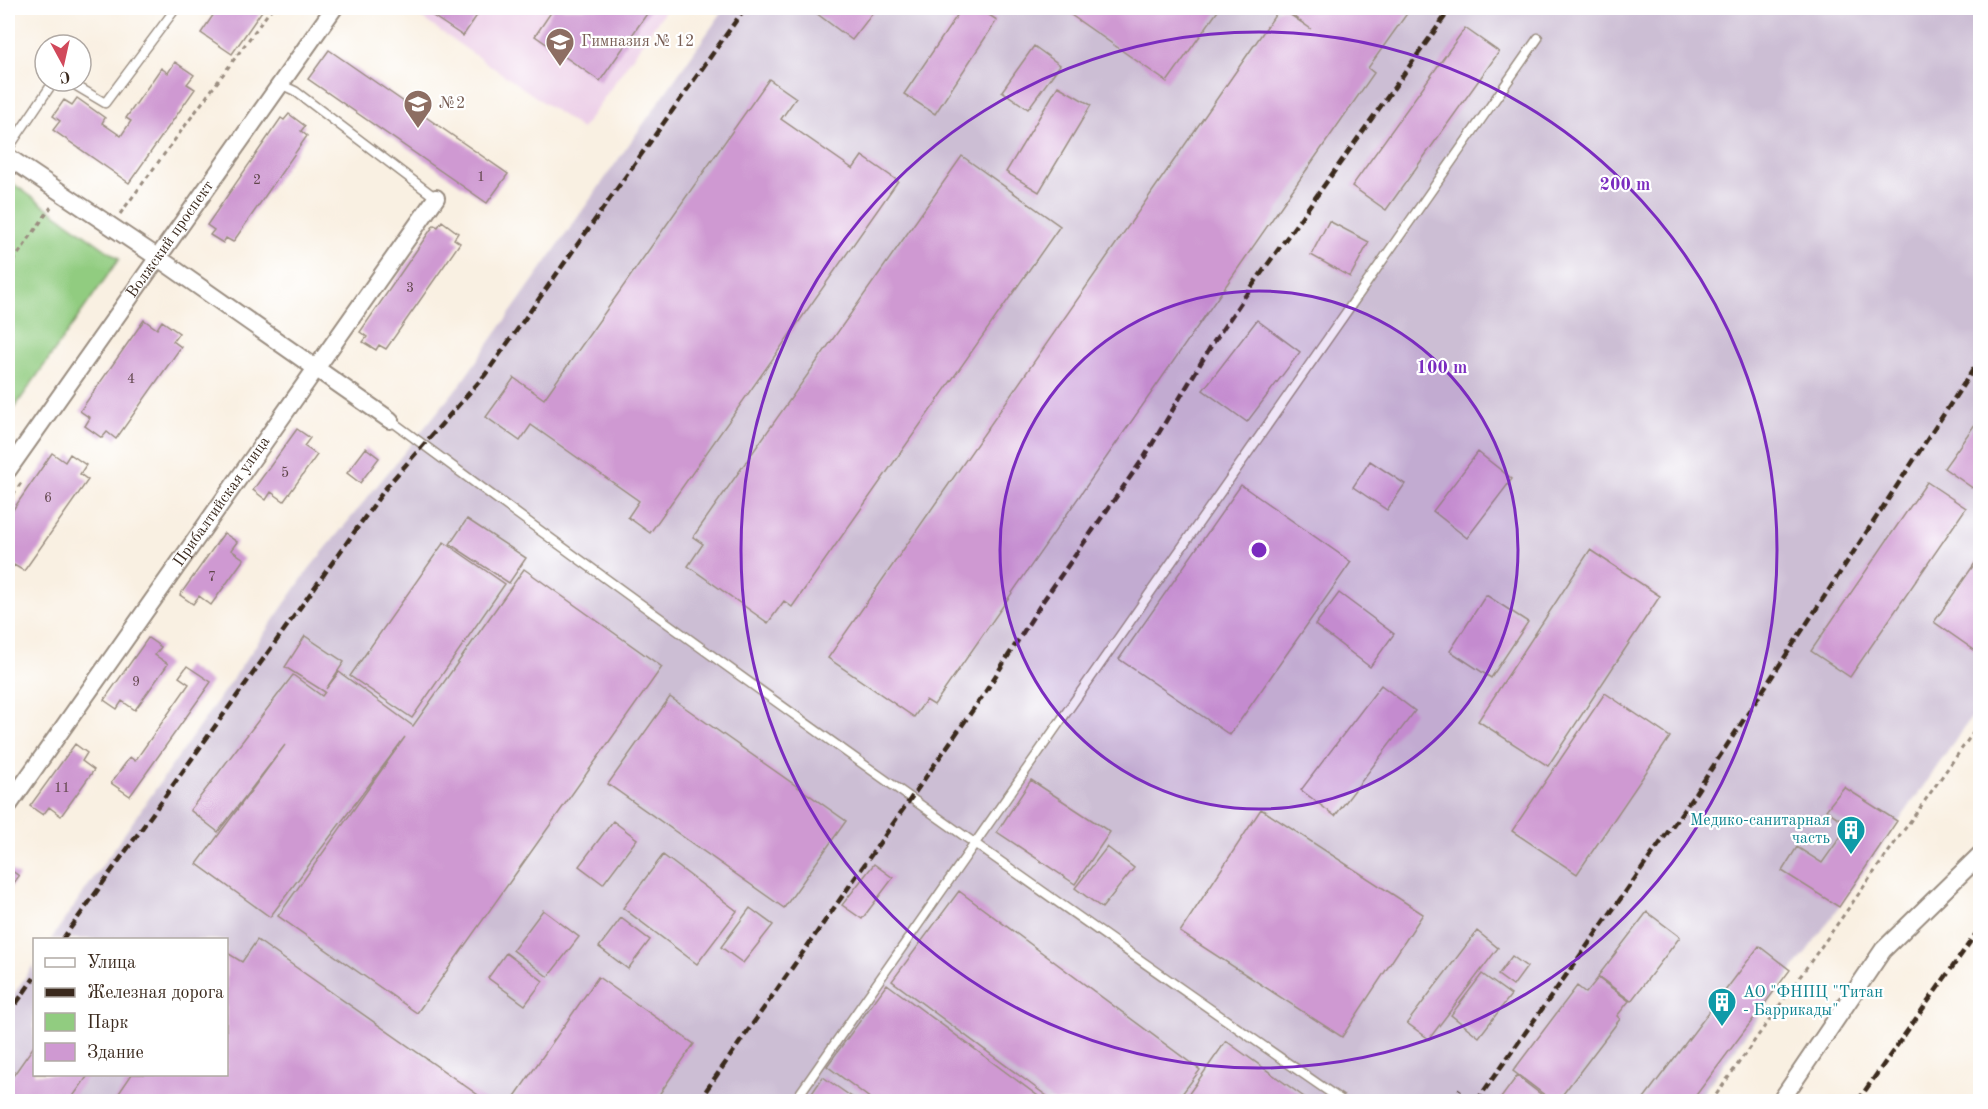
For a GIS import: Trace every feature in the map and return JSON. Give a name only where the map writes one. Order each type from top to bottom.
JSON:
[{"type":"street","name":"Волжский проспект","points":[[8,470],[334,8]]},
{"type":"street","points":[[8,157],[157,257],[390,420]]},
{"type":"street","name":"Прибалтийская улица","points":[[8,806],[436,198]]},
{"type":"street","points":[[1780,1101],[1883,950],[1980,855]]},
{"type":"lane","points":[[88,93],[105,103],[176,8]]},
{"type":"lane","points":[[794,1101],[1538,38]]},
{"type":"lane","points":[[280,84],[295,91],[436,198]]},
{"type":"lane","points":[[8,149],[46,93]]},
{"type":"lane","points":[[390,420],[642,606],[973,844],[1344,1101]]},
{"type":"path","points":[[111,227],[272,8]]},
{"type":"path","points":[[8,269],[61,193]]},
{"type":"path","points":[[1711,1101],[1980,723]]},
{"type":"shaded area","name":"Гимназия № 12","points":[[407,8],[667,8],[582,129]]},
{"type":"shaded area","points":[[725,8],[1980,8],[1980,705],[1839,907],[1697,1101],[8,1102],[8,1003],[33,966],[33,1076],[228,1076],[228,938],[52,938],[309,569],[461,383]]},
{"type":"green space","points":[[8,180],[119,259],[8,417]]},
{"type":"building","points":[[218,8],[264,8],[232,54],[201,33]]},
{"type":"building","points":[[421,8],[482,8],[463,36]]},
{"type":"building","points":[[554,8],[651,8],[600,81],[535,36]]},
{"type":"building","points":[[814,8],[876,9],[852,40],[812,10]]},
{"type":"building","points":[[962,8],[978,8],[997,20],[935,114],[904,94]]},
{"type":"building","points":[[1061,8],[1220,8],[1167,82]]},
{"type":"building","points":[[1280,8],[1311,29],[1282,8],[1411,8],[1368,68],[1374,73],[934,705],[926,700],[914,717],[828,658]]},
{"type":"building","points":[[1465,28],[1499,52],[1386,210],[1352,186]]},
{"type":"building","points":[[1034,46],[1060,65],[1028,109],[1002,91]]},
{"type":"building","points":[[329,50],[508,174],[487,203],[308,79]]},
{"type":"building","points":[[175,62],[194,75],[187,84],[195,89],[129,183],[53,130],[60,121],[53,116],[64,100],[72,105],[77,98],[105,118],[102,123],[121,136],[131,121],[126,118],[161,68],[168,73]]},
{"type":"building","points":[[769,79],[796,98],[781,119],[853,169],[862,156],[898,181],[650,533],[628,517],[639,501],[531,425],[520,441],[486,417],[514,378],[544,399]]},
{"type":"building","points":[[1058,86],[1091,105],[1039,192],[1006,172]]},
{"type":"building","points":[[289,114],[305,126],[301,131],[307,136],[233,242],[226,238],[223,243],[210,235],[214,230],[207,225],[281,118],[284,120]]},
{"type":"building","points":[[962,156],[1060,226],[792,607],[784,601],[768,623],[688,566],[703,544],[693,537]]},
{"type":"building","points":[[442,221],[458,233],[454,239],[460,243],[386,349],[379,345],[376,350],[363,342],[367,337],[360,332],[434,225],[438,227]]},
{"type":"building","points":[[1329,221],[1369,242],[1350,277],[1311,255]]},
{"type":"building","points":[[144,320],[157,329],[162,321],[179,333],[173,341],[181,347],[116,439],[107,432],[102,438],[85,426],[90,418],[80,411]]},
{"type":"building","points":[[1257,320],[1300,352],[1247,422],[1203,390]]},
{"type":"building","points":[[1980,417],[1980,480],[1974,489],[1944,468]]},
{"type":"building","points":[[297,429],[310,438],[304,446],[317,455],[284,501],[271,492],[266,500],[253,490]]},
{"type":"building","points":[[366,448],[379,458],[360,483],[347,473]]},
{"type":"building","points":[[1478,452],[1512,479],[1467,538],[1433,511]]},
{"type":"building","points":[[52,453],[65,462],[70,454],[86,465],[80,474],[88,480],[24,571],[14,565],[10,571],[8,569],[8,517]]},
{"type":"building","points":[[1370,461],[1405,484],[1387,510],[1353,487]]},
{"type":"building","points":[[1927,482],[1966,508],[1850,677],[1811,651]]},
{"type":"building","points":[[1241,485],[1351,562],[1230,735],[1119,659]]},
{"type":"building","points":[[467,519],[526,558],[509,583],[450,544]]},
{"type":"building","points":[[224,533],[237,542],[231,550],[244,559],[211,605],[199,596],[193,604],[180,595]]},
{"type":"building","points":[[444,542],[505,584],[412,718],[350,676]]},
{"type":"building","points":[[1590,550],[1660,596],[1548,766],[1478,721]]},
{"type":"building","points":[[1980,556],[1980,654],[1934,622]]},
{"type":"building","points":[[524,569],[662,667],[417,1013],[278,916],[405,737],[270,917],[197,864],[285,745],[218,832],[190,810],[293,675],[322,696],[325,692],[285,667],[305,636],[344,662],[326,689],[339,672],[413,726]]},
{"type":"building","points":[[1339,593],[1394,634],[1370,667],[1315,625]]},
{"type":"building","points":[[1486,595],[1528,622],[1491,678],[1450,651]]},
{"type":"building","points":[[148,638],[161,647],[155,655],[168,664],[135,710],[122,701],[117,709],[104,700]]},
{"type":"building","points":[[187,666],[211,682],[130,796],[111,783],[130,757],[135,761],[189,684],[179,677]]},
{"type":"building","points":[[1381,685],[1415,711],[1335,816],[1301,790]]},
{"type":"building","points":[[1605,693],[1670,737],[1577,874],[1512,831]]},
{"type":"building","points":[[670,697],[846,821],[784,908],[608,784]]},
{"type":"building","points":[[75,744],[87,753],[82,761],[94,770],[61,816],[49,807],[43,815],[30,806]]},
{"type":"building","points":[[1031,780],[1110,832],[1075,884],[997,832]]},
{"type":"building","name":"Медико-санитарная часть","points":[[1844,787],[1897,821],[1839,907],[1782,871],[1797,847],[1822,863],[1849,825],[1826,810]]},
{"type":"building","points":[[1261,809],[1423,914],[1342,1037],[1180,932]]},
{"type":"building","points":[[613,821],[637,839],[603,884],[579,866]]},
{"type":"building","points":[[1107,847],[1134,868],[1102,908],[1075,888]]},
{"type":"building","points":[[663,855],[737,911],[697,964],[623,908]]},
{"type":"building","points":[[874,864],[893,878],[862,919],[842,905]]},
{"type":"building","points":[[8,868],[19,876],[8,891]]},
{"type":"building","points":[[959,891],[1200,1070],[1176,1102],[1055,1102],[892,981]]},
{"type":"building","points":[[750,908],[773,925],[743,963],[721,947]]},
{"type":"building","points":[[543,910],[579,937],[548,977],[513,950]]},
{"type":"building","points":[[1647,912],[1680,937],[1631,1001],[1598,976]]},
{"type":"building","points":[[621,918],[650,940],[628,969],[599,947]]},
{"type":"building","points":[[1477,931],[1498,948],[1429,1039],[1407,1023]]},
{"type":"building","points":[[257,940],[488,1102],[113,1102],[131,1076],[228,1076],[228,953],[242,962]]},
{"type":"building","name":"АО \"ФНПЦ \"Титан - Баррикады\"","points":[[1759,946],[1790,970],[1691,1102],[1641,1102]]},
{"type":"building","points":[[506,953],[543,981],[525,1005],[488,978]]},
{"type":"building","points":[[1512,956],[1527,967],[1513,986],[1498,975]]},
{"type":"building","points":[[1482,974],[1511,995],[1479,1037],[1451,1015]]},
{"type":"building","points":[[598,977],[694,1044],[654,1102],[511,1102]]},
{"type":"building","points":[[1598,978],[1629,1001],[1617,1016],[1620,1019],[1557,1102],[1554,1102],[1513,1071],[1577,986],[1586,993]]},
{"type":"building","points":[[887,984],[1046,1102],[875,1102],[827,1066]]},
{"type":"building","points":[[1226,1041],[1311,1102],[1183,1102]]},
{"type":"building","points":[[33,1047],[33,1076],[88,1076],[69,1102],[8,1102],[8,1083]]},
{"type":"building","points":[[1517,1076],[1551,1102],[1498,1102]]},
{"type":"building","points":[[823,1077],[859,1102],[806,1102]]},
{"type":"railway","points":[[63,938],[388,485],[485,375],[745,8]]},
{"type":"railway","points":[[698,1102],[984,694],[1043,601],[1145,456],[1211,346],[1250,289],[1451,8]]},
{"type":"railway","points":[[1476,1102],[1695,794],[1980,359]]},
{"type":"railway","points":[[1857,1102],[1980,928]]},
{"type":"railway","points":[[8,1015],[33,979]]},
{"type":"railway","points":[[1452,1102],[1460,1090]]},
{"type":"place","name":"Гимназия № 12","points":[[560,68]]},
{"type":"place","name":"№2","points":[[418,130]]},
{"type":"place","name":"Медико-санитарная часть","points":[[1851,856]]},
{"type":"place","name":"АО \"ФНПЦ \"Титан - Баррикады\"","points":[[1722,1028]]}]
